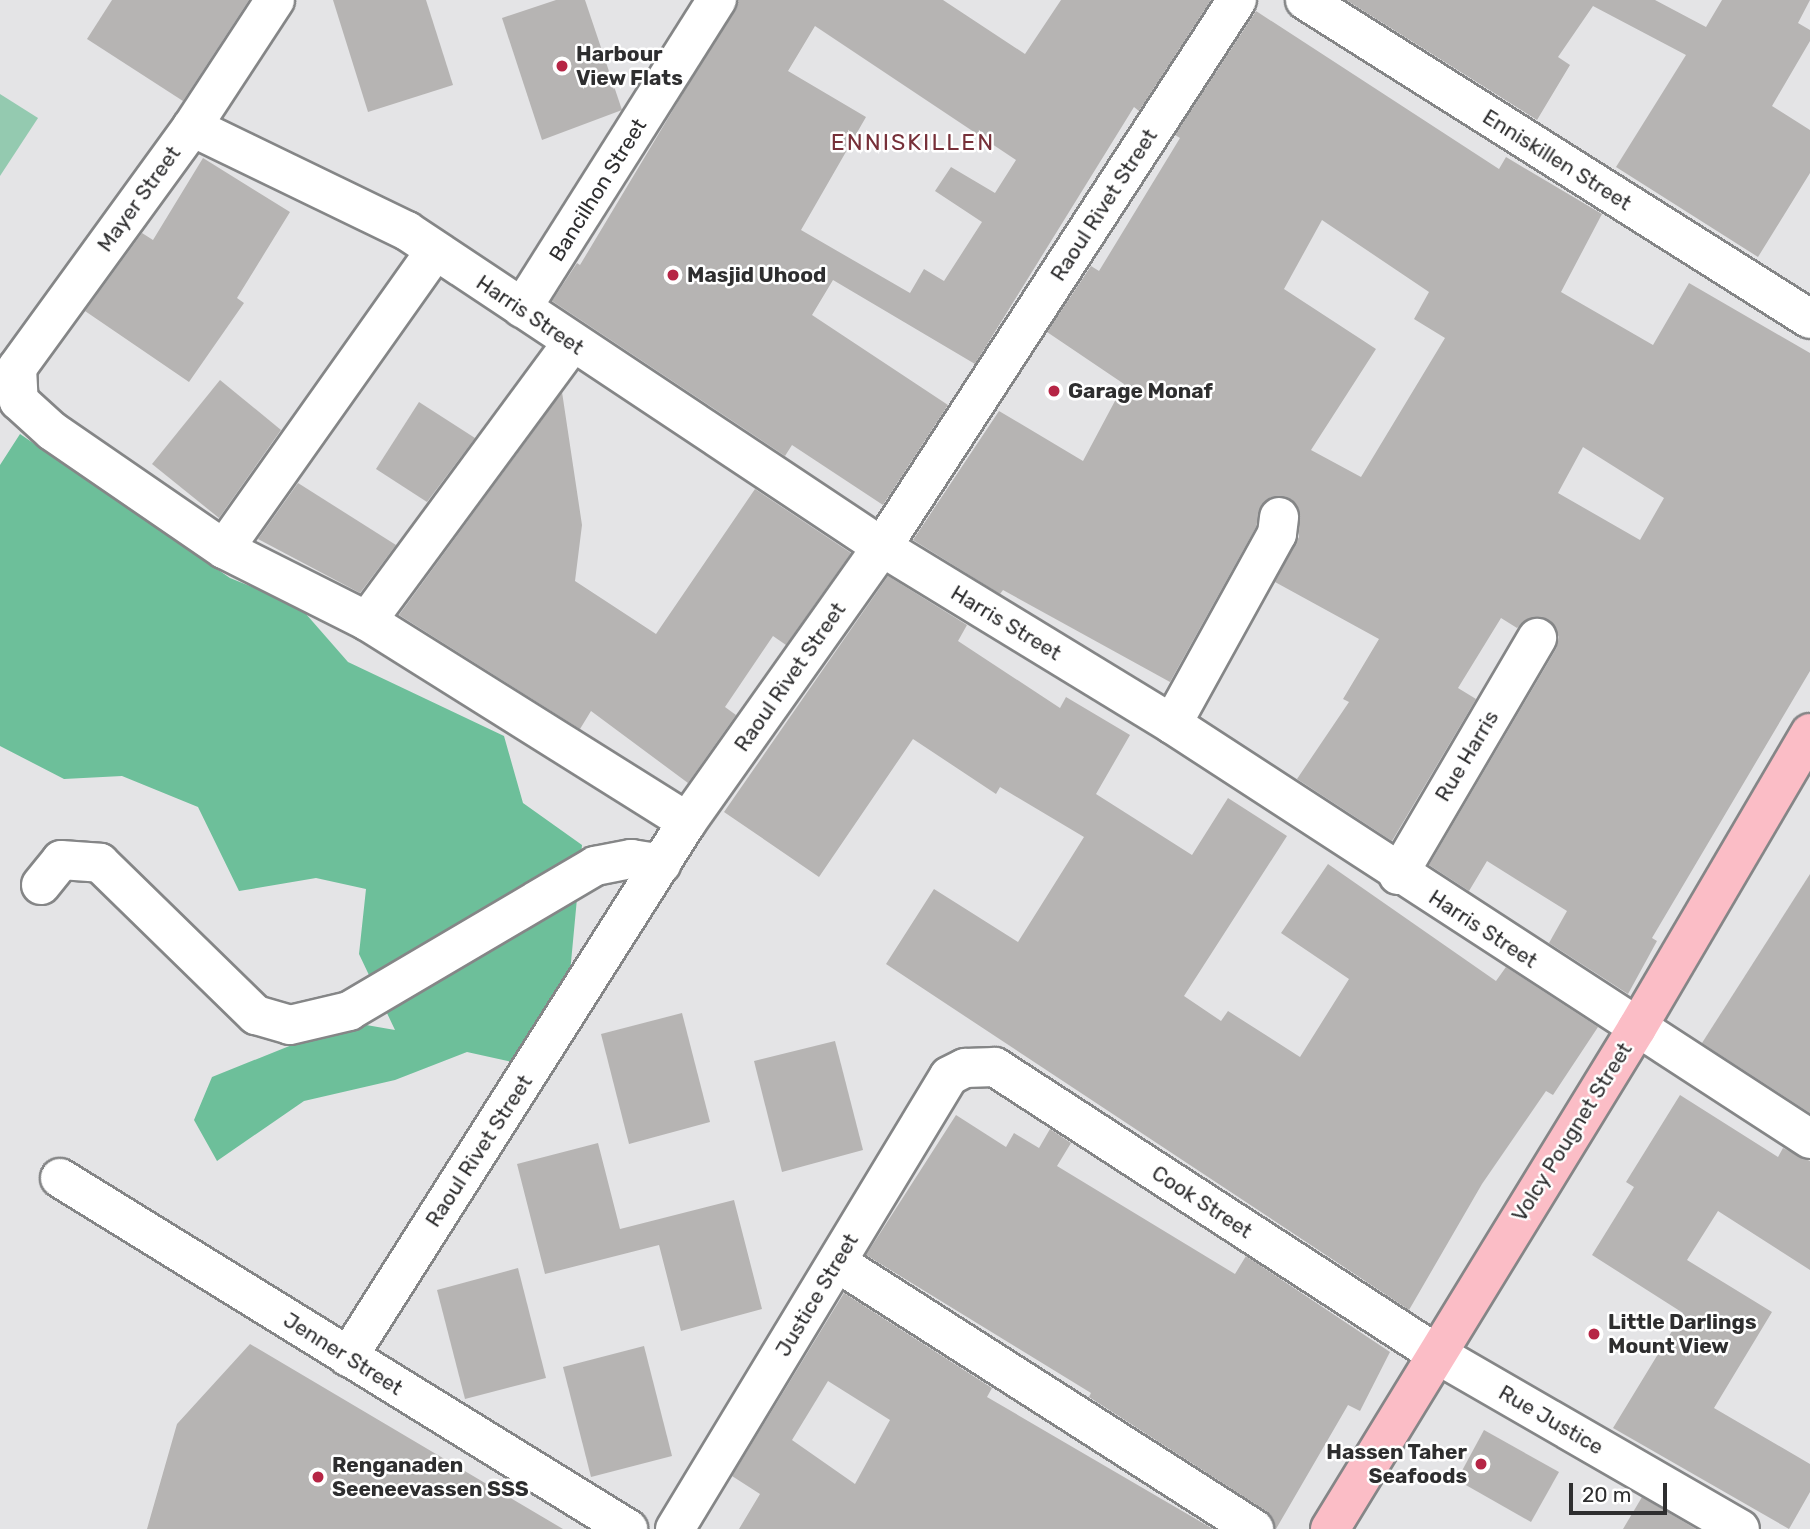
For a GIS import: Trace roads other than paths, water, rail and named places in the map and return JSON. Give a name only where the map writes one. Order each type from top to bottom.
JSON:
[{"type":"main road","name":"Volcy Pougnet Street","points":[[1330,1529],[1435,1353],[1637,1028],[1810,733]]},
{"type":"street","name":"Mayer Street","points":[[224,549],[52,431],[19,401],[16,368],[192,127],[275,0]]},
{"type":"street","name":"Bancilhon Street","points":[[522,309],[718,0]]},
{"type":"street","name":"Raoul Rivet Street","points":[[348,1357],[687,822],[882,547],[1237,0]]},
{"type":"street","name":"Enniskillen Street","points":[[1305,0],[1810,319]]},
{"type":"street","name":"Harris Street","points":[[192,127],[407,231],[571,344],[882,547],[1172,724],[1398,875],[1810,1139]]},
{"type":"street","points":[[435,251],[224,549],[367,621],[687,822]]},
{"type":"street","points":[[367,621],[571,344]]},
{"type":"street","points":[[1172,724],[1277,534],[1279,517]]},
{"type":"street","name":"Rue Harris","points":[[1398,875],[1537,638]]},
{"type":"street","points":[[41,885],[61,860],[100,863],[256,1015],[290,1025],[349,1012],[595,866],[631,859],[662,864]]},
{"type":"street","name":"Cook Street","points":[[965,1068],[995,1068],[1435,1353]]},
{"type":"street","name":"Justice Street","points":[[675,1529],[838,1263],[926,1110],[949,1076],[965,1068]]},
{"type":"street","name":"Jenner Street","points":[[60,1178],[628,1529]]},
{"type":"street","points":[[838,1263],[1254,1529]]},
{"type":"street","name":"Rue Justice","points":[[1435,1353],[1740,1529]]},
{"type":"place","name":"Harbour View Flats","points":[[562,66]]},
{"type":"place","name":"Masjid Uhood","points":[[673,275]]},
{"type":"place","name":"Garage Monaf","points":[[1054,391]]},
{"type":"place","name":"Little Darlings Mount View","points":[[1594,1334]]},
{"type":"place","name":"Hassen Taher Seafoods","points":[[1481,1464]]},
{"type":"place","name":"Renganaden Seeneevassen SSS","points":[[318,1477]]},
{"type":"district","name":"ENNISKILLEN","points":[[913,142]]}]
